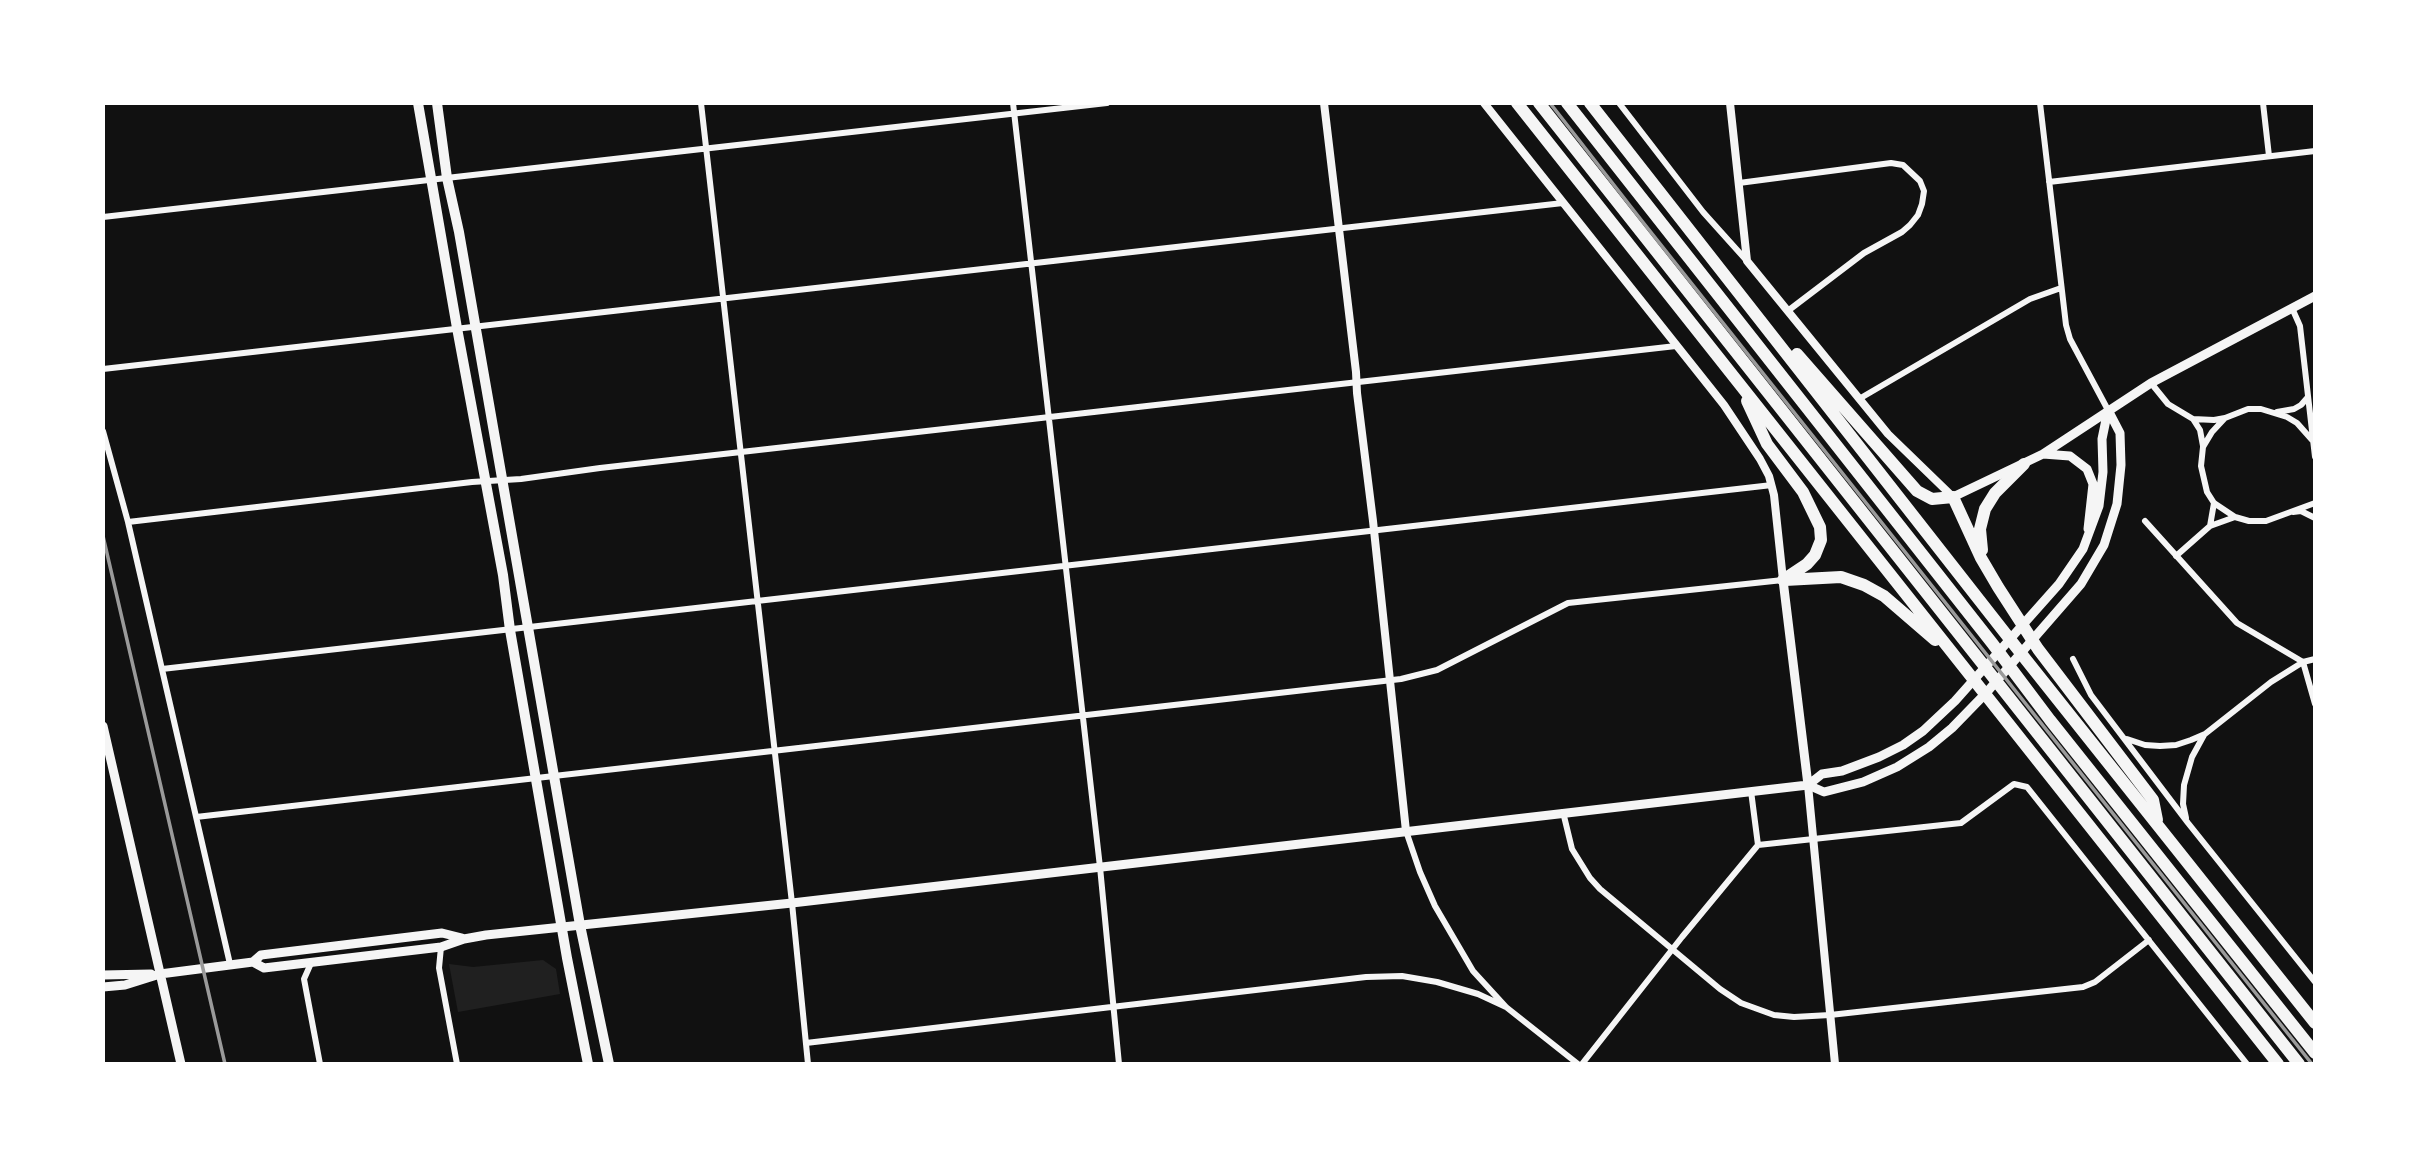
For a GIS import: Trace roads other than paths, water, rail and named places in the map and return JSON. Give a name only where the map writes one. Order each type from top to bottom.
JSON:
[{"type":"highway","points":[[1517,103],[2278,1064]]},
{"type":"highway","points":[[1539,103],[2299,1064]]},
{"type":"highway","points":[[1567,103],[2315,1053]]},
{"type":"highway","points":[[1590,103],[2003,631],[2315,1023]]},
{"type":"highway","points":[[1711,257],[1916,491],[1932,499],[1953,497],[1985,564],[2038,649],[2153,800],[2158,824]]},
{"type":"highway","points":[[1737,380],[1767,444],[1803,492],[1820,527],[1821,540],[1815,555],[1807,564],[1783,580]]},
{"type":"highway","points":[[1985,564],[1980,539],[1985,509],[1995,493],[2024,464]]},
{"type":"highway","points":[[1875,467],[1903,531]]},
{"type":"highway","points":[[1783,580],[1841,577],[1864,585],[1884,596],[1956,658]]},
{"type":"highway","points":[[2055,783],[2101,812]]},
{"type":"main road","points":[[418,103],[503,575],[562,927],[589,1064]]},
{"type":"main road","points":[[437,103],[447,178],[580,925],[608,1064]]},
{"type":"main road","points":[[1953,497],[2043,454],[2151,383],[2315,296]]},
{"type":"main road","points":[[1808,785],[1822,774],[1855,767],[1913,738],[1955,701],[2059,584],[2078,559],[2088,540],[2101,495],[2102,439],[2108,410]]},
{"type":"main road","points":[[253,961],[264,968],[441,947],[464,939],[562,927],[792,903],[1808,785],[1824,792],[1863,782],[1897,767],[1929,747],[1952,728],[2081,584],[2104,545],[2117,504],[2121,465],[2120,433],[2108,410]]},
{"type":"main road","points":[[2043,454],[2070,457],[2087,469],[2092,484],[2088,540]]},
{"type":"main road","points":[[1783,580],[1808,785]]},
{"type":"main road","points":[[103,726],[181,1064]]},
{"type":"main road","points":[[103,975],[178,972],[253,961],[261,954],[442,933],[464,939]]},
{"type":"main road","points":[[103,987],[125,985],[160,974]]},
{"type":"street","points":[[701,103],[808,1064]]},
{"type":"street","points":[[1013,103],[1100,867],[1119,1064]]},
{"type":"street","points":[[103,217],[1107,103]]},
{"type":"street","points":[[1324,103],[1406,831],[1420,872],[1451,937],[1473,971],[1506,1006],[1580,1064],[1758,845],[1751,792]]},
{"type":"street","points":[[196,817],[1417,676],[1437,670],[1568,603],[1783,580],[1772,485],[1760,459],[1724,405],[1484,103]]},
{"type":"street","points":[[1619,103],[1703,212],[1789,310],[1859,399],[1906,452],[1953,497]]},
{"type":"street","points":[[1730,103],[1747,261]]},
{"type":"street","points":[[2040,103],[2061,288],[2070,339],[2108,410]]},
{"type":"street","points":[[2263,103],[2269,156]]},
{"type":"street","points":[[2049,182],[2315,151]]},
{"type":"street","points":[[1739,183],[1891,163],[1903,165],[1920,181],[1924,191],[1918,215],[1910,225],[1864,253],[1789,310]]},
{"type":"street","points":[[103,369],[1563,203]]},
{"type":"street","points":[[1859,399],[2030,299],[2061,288]]},
{"type":"street","points":[[2292,308],[2300,326],[2315,457]]},
{"type":"street","points":[[128,522],[1676,346]]},
{"type":"street","points":[[2151,383],[2168,404],[2193,419],[2200,430],[2203,447],[2201,466],[2207,492],[2214,503],[2235,517],[2249,521],[2266,521],[2315,503]]},
{"type":"street","points":[[2193,419],[2225,418],[2248,409],[2273,412],[2294,409],[2308,397]]},
{"type":"street","points":[[2273,412],[2297,424],[2313,441]]},
{"type":"street","points":[[2203,447],[2225,418]]},
{"type":"street","points":[[103,431],[128,522],[230,964]]},
{"type":"street","points":[[162,669],[1772,485]]},
{"type":"street","points":[[2210,526],[2214,503]]},
{"type":"street","points":[[2291,512],[2301,511],[2315,518]]},
{"type":"street","points":[[2176,556],[2210,526],[2235,517]]},
{"type":"street","points":[[2145,521],[2237,622],[2303,662],[2315,704]]},
{"type":"street","points":[[2123,736],[2134,743],[2160,746],[2176,745],[2204,734],[2271,682],[2315,653]]},
{"type":"street","points":[[2073,659],[2091,695],[2188,823],[2315,982]]},
{"type":"street","points":[[2303,662],[2315,659]]},
{"type":"street","points":[[2188,823],[2183,804],[2183,785],[2192,757],[2204,734]]},
{"type":"street","points":[[1758,845],[1961,823],[2014,784],[2027,787],[2247,1064]]},
{"type":"street","points":[[1808,785],[1835,1064]]},
{"type":"street","points":[[1563,813],[1572,849],[1590,878],[1672,951],[1720,989],[1752,1008],[1784,1016],[1830,1015],[2084,987],[2095,982],[2149,940]]},
{"type":"street","points":[[441,947],[439,968],[457,1064]]},
{"type":"street","points":[[312,961],[304,979],[320,1064]]},
{"type":"street","points":[[806,1043],[1366,976],[1402,976],[1437,982],[1478,994],[1506,1006]]},
{"type":"railway","points":[[1550,103],[2312,1064]]},
{"type":"railway","points":[[103,536],[225,1064]]}]
